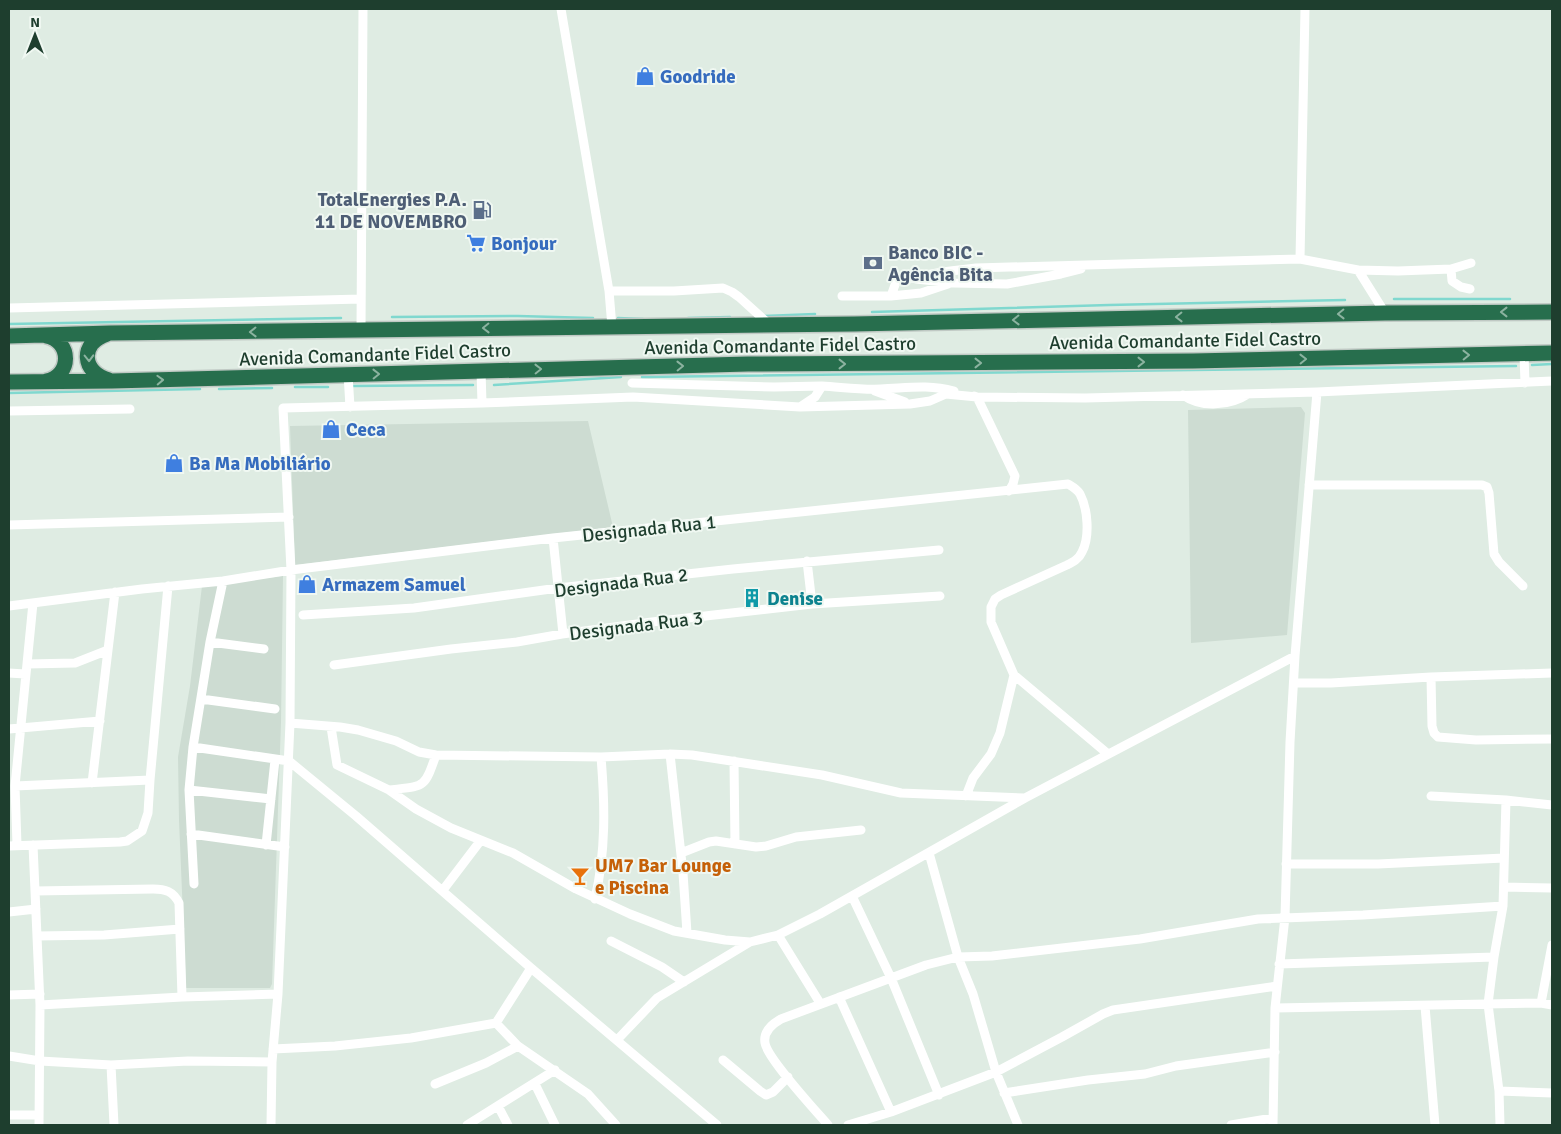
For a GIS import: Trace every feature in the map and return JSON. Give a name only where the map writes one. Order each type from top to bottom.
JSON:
[{"type":"highway","name":"Avenida Comandante Fidel Castro","points":[[9,336],[110,333],[770,325],[1385,313],[1552,312]]},
{"type":"highway","points":[[110,333],[94,341],[88,350],[88,358],[89,365],[95,374],[112,381]]},
{"type":"highway","points":[[43,336],[51,337],[58,341],[65,350],[66,358],[62,373],[52,380],[44,381]]},
{"type":"highway","name":"Avenida Comandante Fidel Castro","points":[[9,382],[758,364],[1193,361],[1552,353]]},
{"type":"street","points":[[361,330],[363,9]]},
{"type":"street","points":[[562,9],[609,291],[612,326]]},
{"type":"street","points":[[1300,260],[1305,9]]},
{"type":"street","points":[[891,296],[896,282],[908,278],[936,272],[976,268],[1300,260],[1358,270],[1451,269],[1471,263]]},
{"type":"street","points":[[908,278],[952,283],[1007,284],[1061,274],[1095,265]]},
{"type":"street","points":[[1451,269],[1452,281],[1461,287],[1470,289]]},
{"type":"street","points":[[1358,270],[1385,313]]},
{"type":"street","points":[[842,296],[891,296],[921,293],[952,283]]},
{"type":"street","points":[[609,291],[674,291],[723,288],[739,297],[770,325]]},
{"type":"street","points":[[9,308],[361,299]]},
{"type":"street","points":[[1524,354],[1525,383]]},
{"type":"street","points":[[631,367],[633,397]]},
{"type":"street","points":[[481,371],[482,403]]},
{"type":"street","points":[[348,374],[350,407]]},
{"type":"street","points":[[271,1125],[272,1062],[278,994],[290,724],[291,570],[283,408],[633,397],[800,407],[910,404],[930,401],[946,394],[977,397],[1085,398],[1318,392],[1552,381]]},
{"type":"street","points":[[632,383],[774,387],[822,386],[870,389],[920,386],[940,387],[977,397],[1014,476],[1013,484],[1008,491]]},
{"type":"street","points":[[800,407],[815,397],[822,386]]},
{"type":"street","points":[[870,389],[910,404]]},
{"type":"street","points":[[1231,1125],[1273,1122],[1275,1008],[1285,917],[1295,656],[1318,392]]},
{"type":"street","points":[[9,411],[130,409]]},
{"type":"street","name":"Designada Rua 1","points":[[9,606],[115,592],[223,581],[291,570],[553,538],[1008,491],[1063,483],[1068,484],[1074,487],[1080,494],[1087,531],[1085,544],[1077,559],[1001,595],[993,602],[990,612],[991,622],[1014,675]]},
{"type":"street","points":[[1309,485],[1482,485],[1487,487],[1490,493],[1494,554],[1499,562],[1523,586]]},
{"type":"street","points":[[9,525],[289,517]]},
{"type":"street","points":[[553,538],[563,634]]},
{"type":"street","name":"Designada Rua 2","points":[[303,615],[414,608],[558,588],[807,561],[939,550]]},
{"type":"street","points":[[807,561],[812,604]]},
{"type":"street","points":[[194,884],[189,790],[193,747],[210,642],[223,581]]},
{"type":"street","points":[[33,603],[19,728],[13,846],[127,841],[142,830],[148,813],[168,586]]},
{"type":"street","points":[[92,783],[115,592]]},
{"type":"street","name":"Designada Rua 3","points":[[334,665],[517,642],[652,622],[812,604],[940,596]]},
{"type":"street","points":[[210,642],[264,649]]},
{"type":"street","points":[[27,664],[75,663],[108,650]]},
{"type":"street","points":[[617,1040],[658,998],[750,942],[778,935],[852,896],[884,876],[929,853],[1025,798],[1295,656]]},
{"type":"street","points":[[1294,683],[1340,683],[1552,672]]},
{"type":"street","points":[[9,673],[26,674]]},
{"type":"street","points":[[966,796],[973,778],[991,754],[1000,733],[1014,675],[1108,754]]},
{"type":"street","points":[[1431,677],[1432,726],[1434,733],[1438,736],[1476,740],[1552,739]]},
{"type":"street","points":[[201,699],[275,709]]},
{"type":"street","points":[[9,729],[100,720]]},
{"type":"street","points":[[290,724],[331,726],[358,730],[382,736],[419,752],[436,755],[601,756],[670,754],[704,756],[822,775],[892,791],[1025,798]]},
{"type":"street","points":[[331,726],[337,765],[389,790],[442,824],[521,857],[595,899],[674,930],[726,940],[750,942]]},
{"type":"street","points":[[193,747],[288,761],[443,890],[530,968],[717,1125]]},
{"type":"street","points":[[670,754],[681,853],[687,933]]},
{"type":"street","points":[[389,790],[422,784],[428,778],[436,755]]},
{"type":"street","points":[[595,899],[601,875],[604,845],[604,786],[601,756]]},
{"type":"street","points":[[266,844],[275,760]]},
{"type":"street","points":[[734,761],[735,844]]},
{"type":"street","points":[[15,786],[150,780]]},
{"type":"street","points":[[189,790],[271,799]]},
{"type":"street","points":[[1431,796],[1506,800],[1552,805]]},
{"type":"street","points":[[1500,1125],[1499,1091],[1488,1004],[1503,906],[1506,800]]},
{"type":"street","points":[[681,853],[709,842],[724,841],[756,847],[796,837],[861,830]]},
{"type":"street","points":[[191,834],[285,847]]},
{"type":"street","points":[[443,890],[481,840]]},
{"type":"street","points":[[33,845],[40,994],[39,1125]]},
{"type":"street","points":[[929,853],[958,957],[973,994],[996,1072],[1018,1125]]},
{"type":"street","points":[[1286,864],[1378,864],[1504,858]]},
{"type":"street","points":[[1504,887],[1552,888]]},
{"type":"street","points":[[35,891],[166,890],[172,893],[179,903],[182,997]]},
{"type":"street","points":[[852,896],[890,978],[939,1095]]},
{"type":"street","points":[[828,1125],[766,1047],[764,1040],[772,1023],[820,1003],[926,964],[958,957],[992,956],[1140,939],[1258,919],[1362,915],[1503,906]]},
{"type":"street","points":[[9,912],[36,909]]},
{"type":"street","points":[[37,936],[87,936],[180,929]]},
{"type":"street","points":[[778,935],[820,1003]]},
{"type":"street","points":[[610,940],[662,967],[684,982]]},
{"type":"street","points":[[1541,1003],[1552,945]]},
{"type":"street","points":[[1279,964],[1494,958]]},
{"type":"street","points":[[273,1049],[336,1046],[402,1039],[496,1023],[530,968]]},
{"type":"street","points":[[848,1125],[939,1095],[996,1072],[1113,1010],[1277,986]]},
{"type":"street","points":[[9,995],[40,994]]},
{"type":"street","points":[[40,1005],[278,994]]},
{"type":"street","points":[[839,997],[891,1112]]},
{"type":"street","points":[[1275,1008],[1541,1003],[1552,1005]]},
{"type":"street","points":[[1425,1006],[1435,1125]]},
{"type":"street","points":[[496,1023],[518,1046],[588,1094],[616,1125]]},
{"type":"street","points":[[435,1084],[486,1063],[518,1046]]},
{"type":"street","points":[[1004,1093],[1088,1080],[1144,1074],[1176,1066],[1275,1052]]},
{"type":"street","points":[[9,1056],[111,1065],[188,1061],[272,1062]]},
{"type":"street","points":[[723,1060],[766,1095],[773,1092],[788,1077]]},
{"type":"street","points":[[111,1065],[114,1125]]},
{"type":"street","points":[[467,1125],[555,1070]]},
{"type":"street","points":[[535,1084],[555,1125]]},
{"type":"street","points":[[1499,1091],[1552,1093]]},
{"type":"street","points":[[498,1106],[508,1125]]},
{"type":"street","points":[[9,1115],[38,1115]]},
{"type":"shaded area","points":[[1301,407],[1305,413],[1287,635],[1191,643],[1188,410]]},
{"type":"shaded area","points":[[588,421],[613,527],[295,565],[290,426]]},
{"type":"shaded area","points":[[283,576],[281,722],[272,984],[270,988],[186,988],[178,757],[190,686],[202,586]]},
{"type":"waterway","points":[[1394,299],[1510,299]]},
{"type":"waterway","points":[[872,312],[1345,300]]},
{"type":"waterway","points":[[764,316],[815,314]]},
{"type":"waterway","points":[[392,317],[518,316],[593,318]]},
{"type":"waterway","points":[[688,318],[730,317]]},
{"type":"waterway","points":[[9,324],[341,318]]},
{"type":"waterway","points":[[618,318],[643,319]]},
{"type":"waterway","points":[[1532,365],[1552,364]]},
{"type":"waterway","points":[[642,377],[1516,366]]},
{"type":"waterway","points":[[494,385],[621,377]]},
{"type":"waterway","points":[[352,386],[473,385]]},
{"type":"waterway","points":[[295,387],[328,387]]},
{"type":"waterway","points":[[219,389],[272,388]]},
{"type":"waterway","points":[[9,393],[200,389]]},
{"type":"place","name":"Goodride","points":[[645,76]]},
{"type":"place","name":"TotalEnergies P.A. 11 DE NOVEMBRO","points":[[482,210]]},
{"type":"place","name":"Bonjour","points":[[476,243]]},
{"type":"place","name":"Banco BIC - Agência Bita","points":[[873,263]]},
{"type":"place","name":"Ceca","points":[[331,429]]},
{"type":"place","name":"Ba Ma Mobiliário","points":[[174,463]]},
{"type":"place","name":"Armazem Samuel","points":[[307,584]]},
{"type":"place","name":"Denise","points":[[752,598]]},
{"type":"place","name":"UM7 Bar Lounge e Piscina","points":[[580,876]]}]
